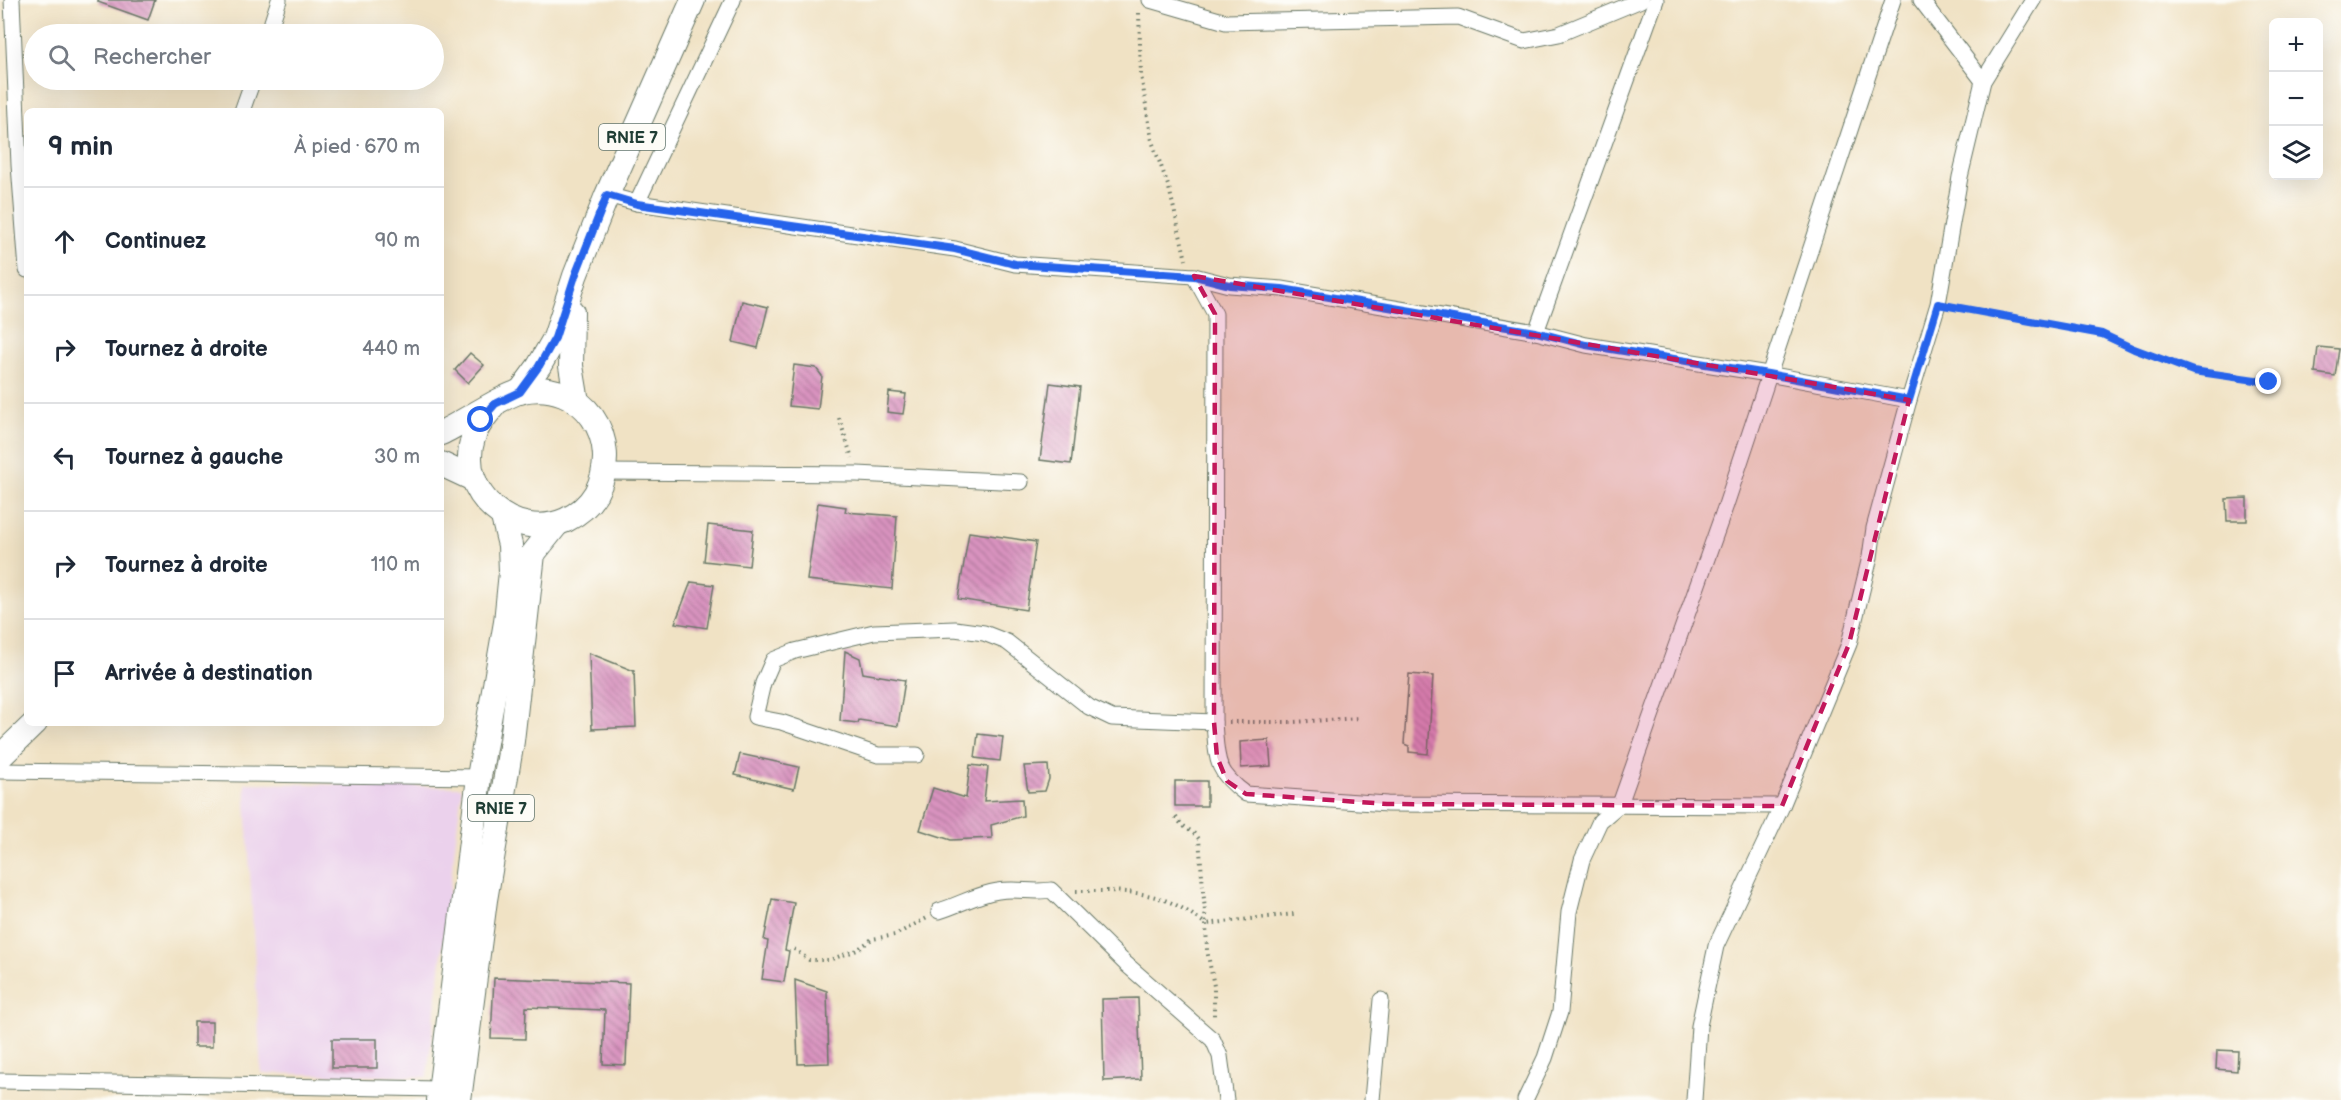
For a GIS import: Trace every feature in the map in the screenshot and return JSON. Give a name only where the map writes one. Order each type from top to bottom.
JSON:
[{"type":"main road","name":"RNIE 7","points":[[520,392],[539,366],[555,338],[575,276],[607,195],[693,0]]},
{"type":"main road","name":"RNIE 7","points":[[575,276],[570,331],[571,366],[577,402]]},
{"type":"main road","name":"RNIE 7","points":[[540,389],[559,393],[577,402],[593,417],[603,436],[606,458],[604,472],[592,499],[577,514],[557,524],[539,527],[520,524],[503,517],[484,501],[473,479],[470,458],[473,438],[481,420],[495,404],[520,392],[540,389]]},
{"type":"main road","points":[[444,431],[495,404]]},
{"type":"main road","points":[[444,465],[473,479]]},
{"type":"main road","name":"RNIE 7","points":[[446,1096],[479,777],[506,622],[510,582],[510,545],[503,517]]},
{"type":"main road","name":"RNIE 7","points":[[446,1096],[486,900],[513,741],[533,554],[557,524]]},
{"type":"main road","points":[[0,758],[32,726]]},
{"type":"street","points":[[12,0],[24,231]]},
{"type":"street","points":[[271,24],[279,0]]},
{"type":"street","points":[[637,204],[733,0]]},
{"type":"street","points":[[1144,5],[1226,22],[1458,17],[1524,40],[1559,34],[1641,0]]},
{"type":"street","points":[[1536,332],[1656,0]]},
{"type":"street","points":[[1525,1100],[1545,1058],[1560,1012],[1569,912],[1582,860],[1600,821],[1620,804],[1726,505],[1893,0]]},
{"type":"street","points":[[1921,0],[1983,81]]},
{"type":"street","points":[[1694,1100],[1699,1026],[1716,946],[1782,806],[1849,644],[1870,557],[1874,528],[1938,304],[1960,177],[1983,81],[2033,0]]},
{"type":"street","points":[[243,108],[249,90]]},
{"type":"street","points":[[607,195],[637,204],[955,249],[1015,264],[1194,276],[1229,285],[1282,289],[1536,332],[1586,345],[1768,374],[1909,400]]},
{"type":"street","points":[[1194,276],[1215,314],[1214,722],[1217,757],[1227,781],[1246,794],[1387,804],[1782,806]]},
{"type":"street","points":[[604,472],[857,474],[1021,482]]},
{"type":"street","points":[[917,755],[878,755],[781,722],[755,717],[763,683],[772,660],[795,651],[874,632],[955,629],[984,633],[1007,642],[1089,707],[1112,718],[1214,722]]},
{"type":"street","points":[[0,771],[479,777]]},
{"type":"street","points":[[939,911],[976,896],[1000,890],[1039,892],[1052,890],[1126,964],[1213,1040],[1222,1066],[1226,1100]]},
{"type":"street","points":[[1372,1100],[1381,1000]]},
{"type":"street","points":[[0,1081],[446,1096]]},
{"type":"path","points":[[1144,5],[1141,75],[1152,141],[1168,188],[1185,258],[1194,276]]},
{"type":"path","points":[[1938,304],[2102,334],[2134,349],[2193,371],[2269,382]]},
{"type":"path","points":[[839,418],[857,474]]},
{"type":"path","points":[[1214,722],[1294,722],[1360,718]]},
{"type":"path","points":[[1176,817],[1182,827],[1198,836],[1199,839],[1207,950],[1214,986],[1213,1040]]},
{"type":"path","points":[[1052,890],[1131,892],[1153,896],[1179,906],[1206,924],[1294,915]]},
{"type":"path","points":[[794,949],[809,960],[829,960],[857,950],[872,939],[895,935],[939,911]]},
{"type":"highlighted area","points":[[1194,276],[1909,400],[1849,644],[1782,806],[1387,804],[1246,794],[1227,781],[1217,757],[1214,722],[1215,314]]},
{"type":"shaded area","points":[[245,783],[462,787],[427,1077],[261,1073]]},
{"type":"building","points":[[98,0],[155,0],[148,20],[98,2]]},
{"type":"building","points":[[742,301],[768,307],[758,348],[733,342]]},
{"type":"building","points":[[2318,347],[2339,349],[2335,376],[2315,373]]},
{"type":"building","points":[[470,353],[484,365],[468,383],[455,370]]},
{"type":"building","points":[[794,365],[816,368],[822,376],[818,409],[789,406]]},
{"type":"building","points":[[1050,383],[1080,387],[1071,464],[1040,460]]},
{"type":"building","points":[[889,392],[906,394],[903,414],[887,412]]},
{"type":"building","points":[[2247,498],[2247,521],[2227,521],[2226,499]]},
{"type":"building","points":[[818,503],[846,507],[845,512],[897,516],[892,589],[807,580]]},
{"type":"building","points":[[708,525],[753,530],[749,566],[704,561]]},
{"type":"building","points":[[969,532],[1036,542],[1026,610],[958,599]]},
{"type":"building","points":[[691,582],[714,585],[707,628],[675,623]]},
{"type":"building","points":[[845,651],[860,658],[863,673],[905,680],[898,726],[859,720],[858,723],[840,721]]},
{"type":"building","points":[[589,653],[634,671],[636,727],[592,729]]},
{"type":"building","points":[[1409,674],[1433,676],[1428,754],[1409,752],[1409,746],[1404,744]]},
{"type":"building","points":[[978,734],[1003,737],[1000,761],[975,758]]},
{"type":"building","points":[[1269,740],[1271,766],[1241,768],[1240,742]]},
{"type":"building","points":[[740,754],[799,767],[794,789],[735,775]]},
{"type":"building","points":[[970,765],[988,767],[984,801],[1022,799],[1023,816],[991,825],[992,838],[951,840],[920,830],[933,788],[966,798]]},
{"type":"building","points":[[1048,765],[1049,779],[1045,791],[1028,792],[1024,766]]},
{"type":"building","points":[[1175,781],[1207,781],[1207,806],[1175,806]]},
{"type":"building","points":[[772,899],[794,903],[785,950],[789,951],[784,982],[762,979],[768,941],[764,940]]},
{"type":"building","points":[[494,978],[629,983],[626,1065],[603,1064],[605,1010],[526,1007],[525,1039],[491,1038]]},
{"type":"building","points":[[795,980],[827,991],[829,1063],[798,1064]]},
{"type":"building","points":[[1138,998],[1141,1079],[1104,1081],[1102,999]]},
{"type":"building","points":[[194,1022],[212,1022],[212,1047],[194,1047]]},
{"type":"building","points":[[332,1039],[377,1039],[377,1068],[332,1068]]},
{"type":"building","points":[[2217,1050],[2238,1051],[2237,1071],[2216,1069]]},
{"type":"route","points":[[481,420],[495,404],[520,392],[539,366],[555,338],[575,276],[607,195],[637,204],[955,249],[1015,264],[1194,276],[1229,285],[1282,289],[1536,332],[1586,345],[1768,374],[1909,400],[1938,304],[2102,334],[2134,349],[2193,371],[2269,382]]}]
